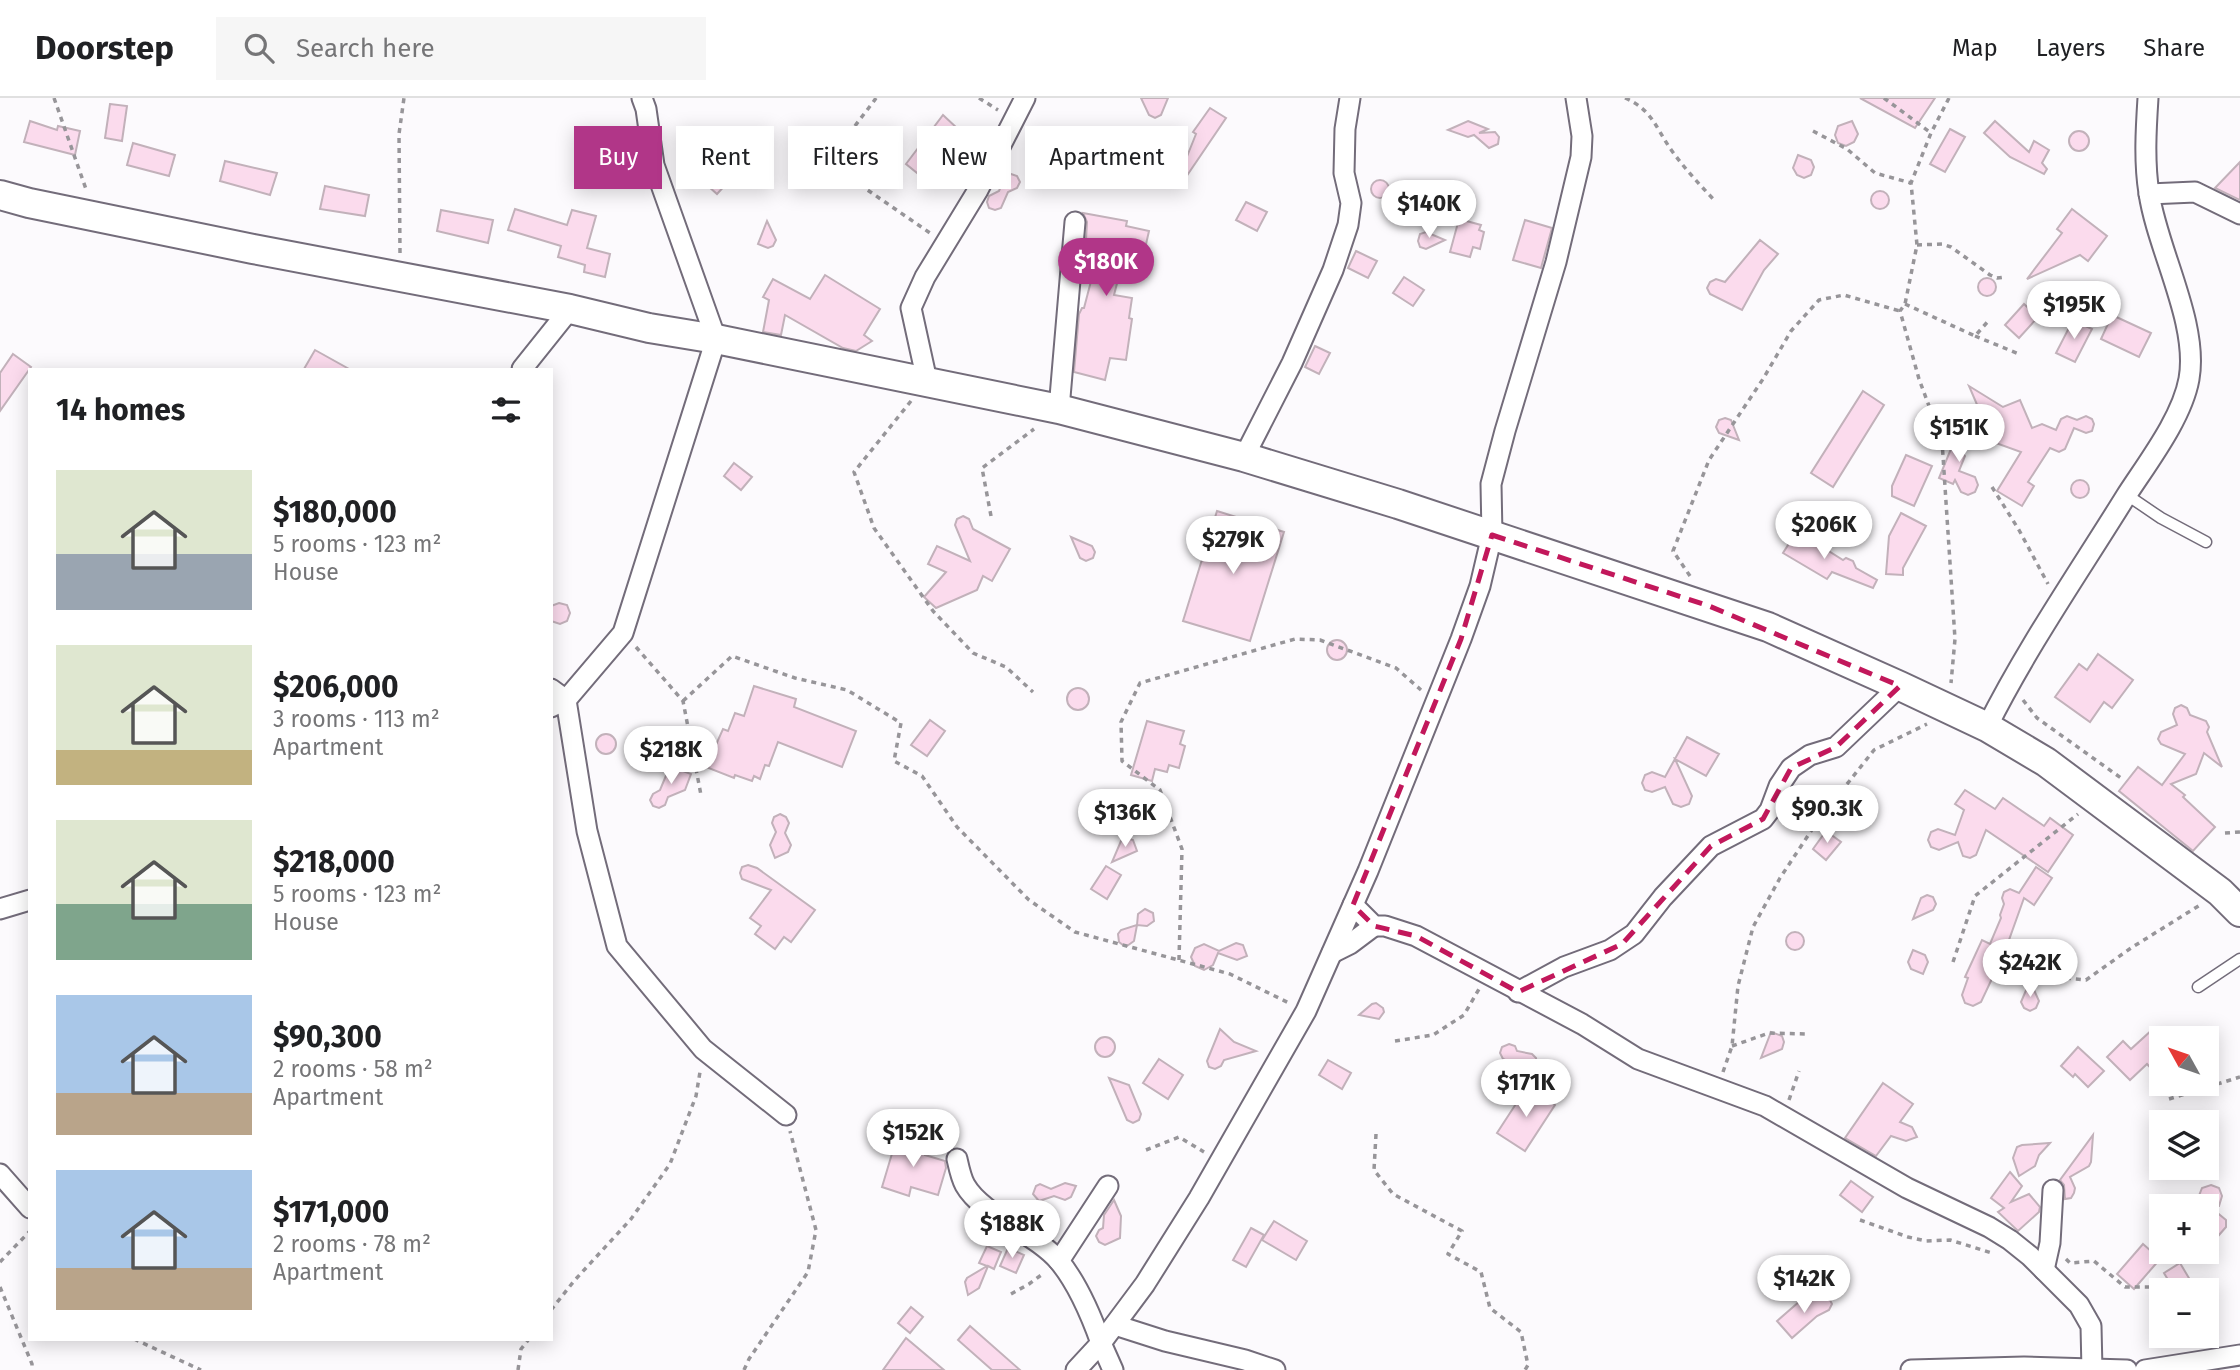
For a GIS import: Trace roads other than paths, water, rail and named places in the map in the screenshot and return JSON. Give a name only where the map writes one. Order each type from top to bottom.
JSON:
[{"type":"street","points":[[642,98],[654,165],[716,339],[623,633],[556,699],[617,946],[703,1049],[786,1115]]},
{"type":"street","points":[[927,382],[911,308],[925,277],[978,190],[1025,98]]},
{"type":"street","points":[[1244,457],[1292,363],[1333,270],[1348,225],[1351,203],[1344,162],[1350,98]]},
{"type":"street","points":[[1076,1370],[1118,1321],[1199,1198],[1306,1011],[1408,774],[1480,586],[1492,535],[1492,484],[1505,431],[1556,262],[1581,157],[1582,136],[1576,98]]},
{"type":"street","points":[[1987,727],[2010,682],[2177,412],[2189,379],[2189,350],[2183,312],[2149,194],[2146,138],[2148,98]]},
{"type":"street","points":[[2149,194],[2195,192],[2240,214]]},
{"type":"street","points":[[0,195],[95,217],[570,309],[649,328],[716,339],[1059,410],[1244,457],[1492,535],[1768,627],[1987,727],[2046,762],[2220,892],[2240,912]]},
{"type":"street","points":[[1059,410],[1075,222]]},
{"type":"street","points":[[523,368],[570,309]]},
{"type":"street","points":[[1518,992],[1564,967],[1610,950],[1634,934],[1663,897],[1711,846],[1763,819],[1791,768],[1810,755],[1836,747],[1900,686]]},
{"type":"street","points":[[0,909],[28,901]]},
{"type":"street","points":[[1353,905],[1374,926]]},
{"type":"street","points":[[1332,953],[1350,944],[1374,926],[1385,926],[1416,936],[1583,1024],[1638,1059],[1765,1106],[1906,1188],[1989,1227],[2023,1250],[2079,1305],[2091,1326],[2091,1369]]},
{"type":"street","points":[[957,1159],[966,1188],[1059,1261],[1090,1313],[1113,1370]]},
{"type":"street","points":[[0,1174],[28,1206]]},
{"type":"street","points":[[1059,1261],[1108,1186]]},
{"type":"street","points":[[2044,1270],[2050,1243],[2053,1191]]},
{"type":"street","points":[[1090,1313],[1118,1321],[1165,1341],[1275,1370]]},
{"type":"street","points":[[2145,1370],[2240,1355]]},
{"type":"street","points":[[1919,1369],[2127,1370]]},
{"type":"lane","points":[[2127,495],[2161,518],[2206,542]]},
{"type":"lane","points":[[2198,987],[2240,959]]}]
